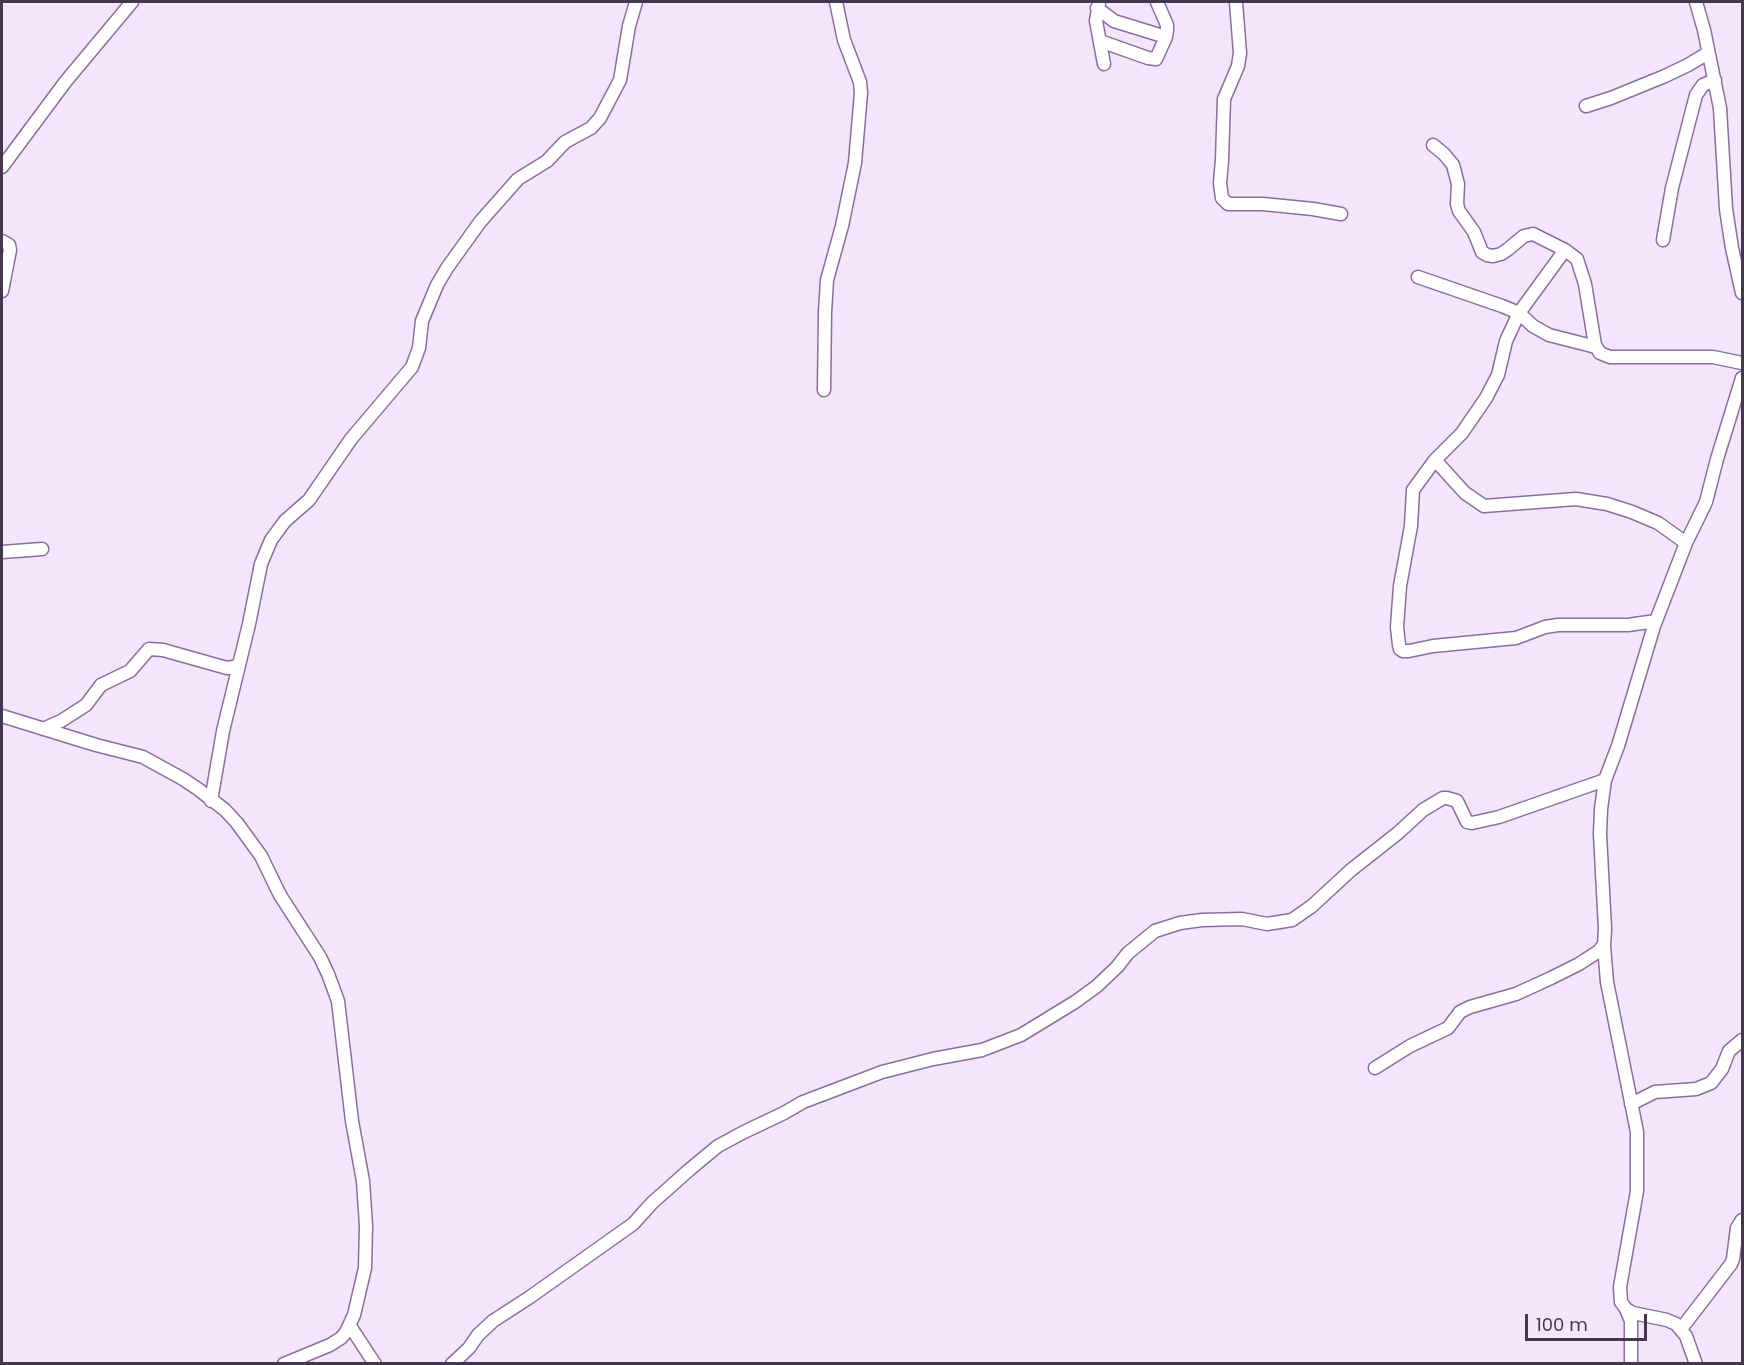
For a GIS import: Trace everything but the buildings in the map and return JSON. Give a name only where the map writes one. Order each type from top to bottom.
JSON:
[{"type":"street","points":[[2,167],[66,81],[132,2]]},
{"type":"street","points":[[212,801],[223,730],[261,564],[275,534],[285,521],[309,500],[351,439],[412,367],[419,348],[422,321],[437,285],[480,222],[518,178],[547,161],[565,142],[591,128],[600,118],[620,80],[629,26],[636,2]]},
{"type":"street","points":[[824,390],[827,280],[842,226],[855,163],[861,93],[860,82],[844,40],[836,2]]},
{"type":"street","points":[[1100,41],[1154,59],[1157,57],[1166,37],[1167,25],[1157,2]]},
{"type":"street","points":[[1236,2],[1240,53],[1238,66],[1224,99],[1220,183],[1222,198],[1228,204],[1263,204],[1341,214]]},
{"type":"street","points":[[1696,2],[1720,108],[1728,226],[1743,293]]},
{"type":"street","points":[[1098,5],[1114,21],[1166,37]]},
{"type":"street","points":[[1098,5],[1096,21],[1104,64]]},
{"type":"street","points":[[1586,106],[1665,76],[1708,53]]},
{"type":"street","points":[[1663,240],[1672,188],[1696,95],[1703,85],[1714,80]]},
{"type":"street","points":[[1433,145],[1453,165],[1458,184],[1459,211],[1474,232],[1482,252],[1493,256],[1501,254],[1524,236],[1533,234],[1565,250],[1577,259],[1588,295],[1596,347],[1600,353],[1610,357],[1713,357],[1743,363]]},
{"type":"street","points":[[2,241],[9,245],[10,250],[2,291]]},
{"type":"street","points":[[1565,250],[1519,313],[1506,341],[1498,375],[1486,398],[1462,433],[1435,459],[1413,490],[1411,525],[1402,570],[1397,623],[1399,645],[1400,649],[1409,651],[1433,646],[1516,638],[1545,627],[1558,625],[1628,625],[1656,621]]},
{"type":"street","points":[[1418,277],[1519,313],[1533,326],[1549,335],[1596,347]]},
{"type":"street","points":[[1631,1364],[1631,1321],[1622,1302],[1620,1287],[1635,1207],[1637,1132],[1607,982],[1600,834],[1601,809],[1605,780],[1618,746],[1656,621],[1686,543],[1706,502],[1743,378]]},
{"type":"street","points":[[1435,459],[1464,493],[1484,506],[1576,499],[1607,504],[1658,523],[1686,543]]},
{"type":"street","points":[[2,552],[42,549]]},
{"type":"street","points":[[43,729],[86,705],[101,685],[130,671],[149,649],[163,650],[227,668],[239,666]]},
{"type":"street","points":[[2,716],[143,757],[183,779],[225,810],[261,856],[280,895],[320,957],[338,1001],[352,1121],[363,1181],[366,1226],[365,1268],[350,1326],[341,1338],[330,1345],[284,1364]]},
{"type":"street","points":[[452,1364],[493,1321],[633,1224],[651,1203],[718,1146],[803,1102],[860,1079],[906,1065],[982,1050],[1022,1035],[1097,986],[1128,953],[1155,931],[1202,920],[1242,919],[1267,924],[1292,920],[1392,839],[1423,810],[1443,798],[1457,801],[1467,822],[1472,823],[1499,817],[1605,780]]},
{"type":"street","points":[[1375,1068],[1410,1046],[1448,1028],[1460,1012],[1516,994],[1551,978],[1579,964],[1599,951],[1604,944]]},
{"type":"street","points":[[1631,1104],[1655,1092],[1696,1089],[1711,1083],[1722,1069],[1729,1051],[1743,1040]]},
{"type":"street","points":[[1681,1329],[1731,1264],[1737,1228],[1743,1220]]},
{"type":"street","points":[[1626,1309],[1676,1324],[1686,1336],[1696,1364]]},
{"type":"street","points":[[350,1326],[375,1364]]}]
